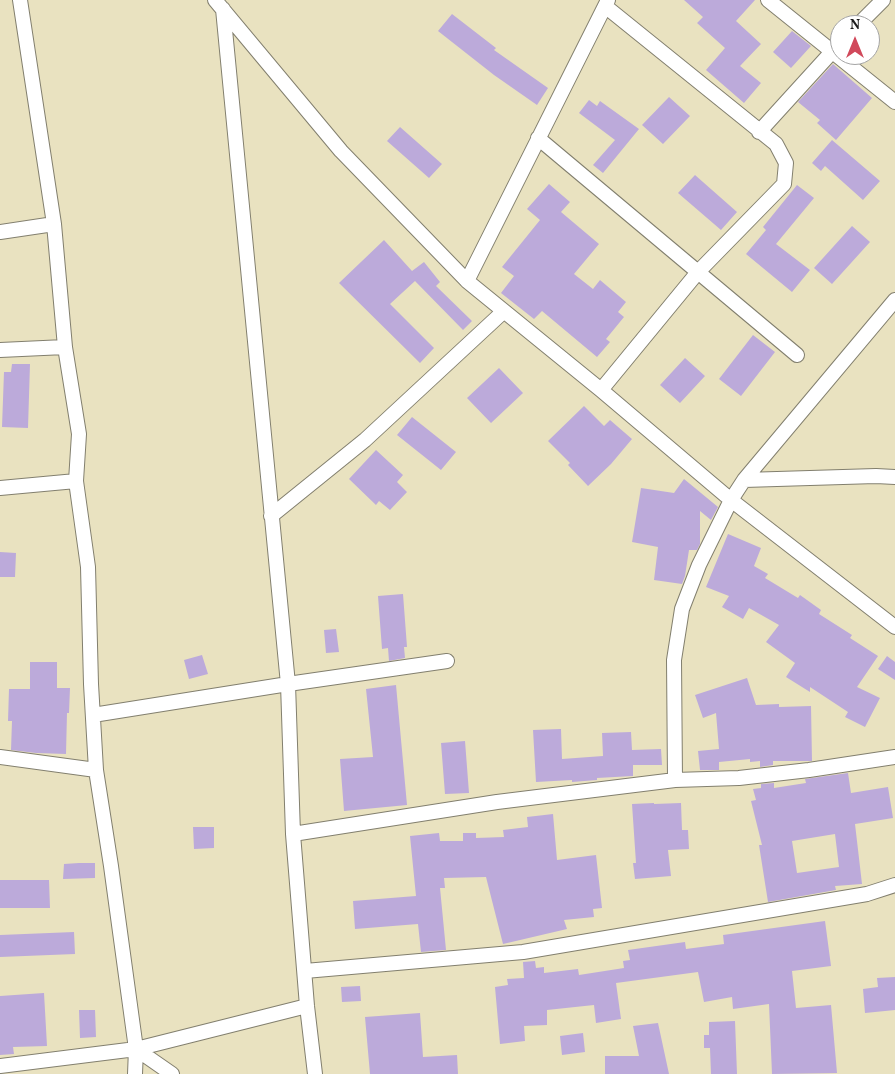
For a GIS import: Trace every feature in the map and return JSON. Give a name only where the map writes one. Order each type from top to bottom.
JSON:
[{"type":"street","points":[[20,0],[54,224],[64,347],[79,434],[76,482],[88,567],[96,770],[113,876],[136,1048],[135,1074]]},
{"type":"street","points":[[768,0],[830,43]]},
{"type":"street","points":[[868,15],[883,0]]},
{"type":"street","points":[[467,281],[606,3],[758,132],[776,144],[786,163],[784,184],[698,272],[601,390]]},
{"type":"street","points":[[219,4],[341,151],[467,281],[601,390],[731,500],[895,628]]},
{"type":"street","points":[[219,4],[288,684],[294,834],[315,1074]]},
{"type":"street","points":[[758,132],[830,54]]},
{"type":"street","points":[[855,65],[895,102]]},
{"type":"street","points":[[538,138],[797,355]]},
{"type":"street","points":[[0,232],[54,224]]},
{"type":"street","points":[[675,780],[674,660],[682,609],[699,565],[731,500],[744,480],[895,300]]},
{"type":"street","points":[[271,516],[365,440],[503,312]]},
{"type":"street","points":[[0,350],[64,347]]},
{"type":"street","points":[[744,480],[895,477]]},
{"type":"street","points":[[0,488],[76,482]]},
{"type":"street","points":[[93,716],[288,684],[447,661]]},
{"type":"street","points":[[294,834],[497,802],[675,780],[740,778],[895,757]]},
{"type":"street","points":[[0,758],[96,770]]},
{"type":"street","points":[[305,971],[523,952],[867,894],[895,885]]},
{"type":"street","points":[[0,1066],[136,1048],[308,1006]]},
{"type":"street","points":[[136,1048],[172,1074]]},
{"type":"building","points":[[684,0],[755,0],[736,21],[761,44],[740,66],[761,83],[744,103],[706,70],[725,48],[697,23],[703,17]]},
{"type":"building","points":[[452,14],[496,48],[494,50],[548,88],[537,105],[494,75],[438,31]]},
{"type":"building","points":[[792,31],[811,46],[791,68],[773,52]]},
{"type":"building","points":[[832,65],[872,98],[836,140],[817,123],[820,120],[798,102]]},
{"type":"building","points":[[669,97],[690,116],[663,144],[642,125]]},
{"type":"building","points":[[589,100],[597,106],[600,101],[639,129],[603,173],[593,165],[615,140],[579,113]]},
{"type":"building","points":[[400,127],[442,164],[429,178],[387,141]]},
{"type":"building","points":[[832,140],[880,181],[863,200],[825,166],[821,171],[812,163]]},
{"type":"building","points":[[695,175],[737,212],[721,230],[678,193]]},
{"type":"building","points":[[549,184],[570,202],[561,212],[599,244],[574,274],[593,289],[600,280],[626,302],[618,312],[624,317],[606,339],[610,342],[597,357],[542,311],[534,319],[501,293],[514,276],[502,267],[540,220],[527,209]]},
{"type":"building","points":[[797,185],[814,198],[776,244],[810,270],[792,292],[746,254],[766,230],[763,227]]},
{"type":"building","points":[[852,226],[870,242],[832,284],[814,268]]},
{"type":"building","points":[[384,240],[412,271],[424,262],[440,282],[436,286],[472,321],[463,330],[415,281],[390,304],[434,348],[420,363],[339,283]]},
{"type":"building","points":[[753,335],[775,352],[741,396],[719,379]]},
{"type":"building","points":[[685,358],[705,376],[680,403],[660,385]]},
{"type":"building","points":[[12,364],[30,364],[28,428],[2,427],[4,372],[11,372]]},
{"type":"building","points":[[499,368],[523,393],[491,423],[467,398]]},
{"type":"building","points":[[584,406],[604,426],[610,420],[632,439],[611,464],[588,486],[568,465],[570,463],[548,441]]},
{"type":"building","points":[[412,417],[456,452],[441,470],[397,435]]},
{"type":"building","points":[[376,450],[403,475],[397,482],[407,492],[390,510],[379,501],[376,505],[349,479]]},
{"type":"building","points":[[684,479],[718,507],[711,520],[700,511],[700,544],[697,550],[689,550],[682,584],[654,580],[658,547],[632,542],[641,488],[674,493]]},
{"type":"building","points":[[728,534],[761,548],[754,566],[768,574],[765,578],[798,598],[800,595],[821,610],[819,614],[852,635],[850,638],[878,656],[857,687],[880,698],[865,727],[845,717],[848,712],[810,687],[810,692],[786,677],[795,663],[766,642],[779,625],[749,608],[743,619],[722,607],[729,596],[706,587]]},
{"type":"building","points":[[0,552],[16,553],[15,577],[0,577]]},
{"type":"building","points":[[403,594],[407,647],[404,647],[405,658],[389,661],[388,648],[382,649],[378,596]]},
{"type":"building","points":[[336,629],[339,652],[326,653],[324,630]]},
{"type":"building","points":[[202,655],[208,674],[189,679],[184,660]]},
{"type":"building","points":[[887,656],[895,662],[895,680],[878,669]]},
{"type":"building","points":[[30,662],[57,662],[57,688],[70,688],[66,754],[11,750],[12,721],[8,721],[9,689],[30,689]]},
{"type":"building","points":[[747,678],[756,705],[779,704],[779,707],[811,706],[812,761],[773,761],[773,765],[760,767],[760,761],[750,762],[750,759],[719,762],[719,770],[700,770],[698,751],[719,749],[716,713],[703,718],[695,695]]},
{"type":"building","points":[[396,685],[407,805],[344,811],[340,759],[373,757],[366,689]]},
{"type":"building","points":[[561,729],[562,759],[603,756],[602,733],[631,732],[632,750],[661,749],[662,765],[633,765],[633,776],[597,778],[597,780],[572,782],[572,780],[536,782],[533,730]]},
{"type":"building","points":[[465,741],[469,793],[445,794],[441,743]]},
{"type":"building","points":[[848,773],[851,793],[888,787],[893,818],[855,824],[862,884],[835,886],[836,890],[768,902],[759,845],[762,845],[751,801],[756,800],[753,789],[761,788],[761,784],[774,783],[774,788],[806,783],[805,779]],"holes":[[[835,834],[839,867],[797,873],[792,841]]]},
{"type":"building","points":[[681,803],[682,830],[688,830],[689,849],[668,850],[671,876],[635,879],[633,863],[636,863],[632,804]]},
{"type":"building","points":[[553,814],[557,860],[596,855],[602,908],[593,909],[594,917],[564,920],[567,929],[503,944],[486,877],[444,878],[445,888],[440,888],[446,950],[421,952],[418,924],[355,929],[353,901],[416,896],[410,836],[439,833],[440,841],[463,841],[463,833],[476,833],[476,838],[504,837],[503,830],[528,827],[527,817]]},
{"type":"building","points":[[193,827],[214,827],[214,848],[194,849]]},
{"type":"building","points":[[95,863],[95,878],[63,879],[64,864]]},
{"type":"building","points":[[0,880],[49,880],[50,908],[0,908]]},
{"type":"building","points":[[825,921],[831,966],[792,971],[796,1008],[831,1005],[837,1073],[772,1074],[769,1004],[733,1009],[732,997],[704,1002],[698,972],[616,983],[621,1019],[596,1023],[594,1005],[547,1010],[547,1025],[524,1026],[525,1041],[500,1044],[495,987],[508,985],[507,979],[524,978],[523,962],[535,961],[536,968],[544,967],[544,973],[578,969],[579,975],[624,968],[623,961],[630,960],[628,950],[685,942],[686,949],[724,944],[723,935]]},
{"type":"building","points":[[74,932],[75,954],[0,957],[0,935]]},
{"type":"building","points":[[895,977],[895,1010],[865,1013],[863,989],[878,987],[877,978]]},
{"type":"building","points":[[360,986],[361,1001],[342,1002],[341,987]]},
{"type":"building","points":[[44,993],[47,1046],[13,1047],[14,1054],[0,1055],[0,996]]},
{"type":"building","points":[[79,1010],[95,1010],[96,1037],[80,1038]]},
{"type":"building","points":[[420,1013],[423,1057],[457,1055],[458,1074],[370,1074],[365,1017]]},
{"type":"building","points":[[735,1021],[737,1074],[711,1074],[710,1048],[704,1048],[704,1035],[709,1035],[709,1022]]},
{"type":"building","points":[[658,1023],[669,1074],[605,1074],[605,1056],[639,1056],[633,1026]]},
{"type":"building","points":[[583,1033],[585,1052],[562,1055],[560,1036]]}]
